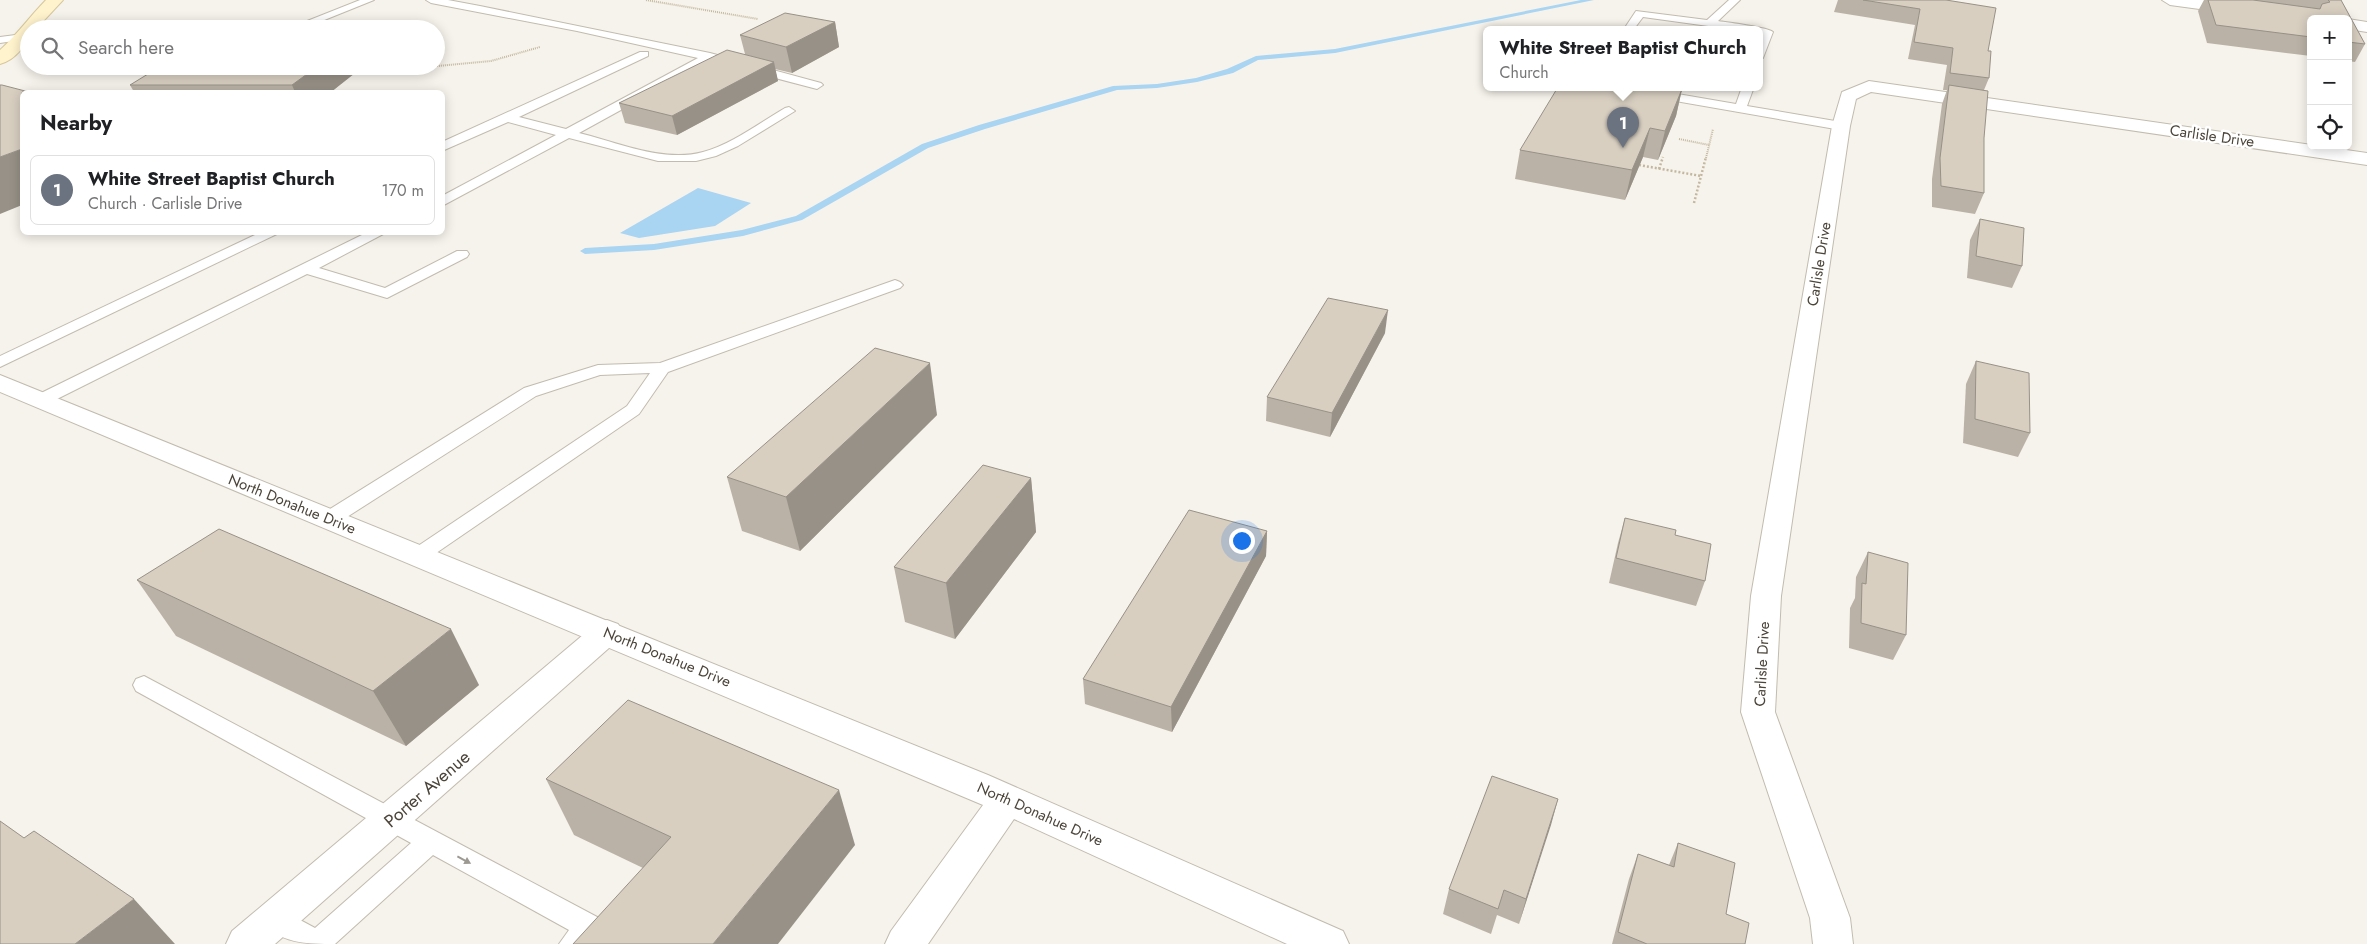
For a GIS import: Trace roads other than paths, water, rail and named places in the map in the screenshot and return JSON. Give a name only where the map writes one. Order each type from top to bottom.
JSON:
[{"type":"main road","points":[[35,20],[55,0]]},
{"type":"main road","points":[[0,59],[20,40]]},
{"type":"street","points":[[2170,0],[2307,18]]},
{"type":"street","points":[[2352,25],[2367,27]]},
{"type":"street","name":"Carlisle Drive","points":[[1833,944],[1830,918],[1758,712],[1766,596],[1841,126],[1848,96],[1869,86],[2367,159]]},
{"type":"street","name":"North Donahue Drive","points":[[0,383],[1008,799],[1329,944]]},
{"type":"street","name":"Porter Avenue","points":[[246,944],[607,632]]},
{"type":"street","points":[[905,944],[1008,799]]},
{"type":"lane","points":[[316,20],[370,0]]},
{"type":"lane","points":[[432,0],[710,56],[817,85]]},
{"type":"lane","points":[[1710,23],[1735,0]]},
{"type":"lane","points":[[1632,26],[1640,13],[1730,26]]},
{"type":"lane","points":[[1763,31],[1768,32],[1763,45]]},
{"type":"lane","points":[[0,40],[20,37]]},
{"type":"lane","points":[[445,146],[644,54]]},
{"type":"lane","points":[[445,200],[710,56]]},
{"type":"lane","points":[[1641,91],[1841,126]]},
{"type":"lane","points":[[1740,108],[1746,91]]},
{"type":"lane","points":[[507,118],[658,157],[680,159],[704,156],[717,151],[789,111]]},
{"type":"lane","points":[[0,362],[268,235]]},
{"type":"lane","points":[[41,400],[374,235]]},
{"type":"lane","points":[[305,269],[387,293],[462,254]]},
{"type":"lane","points":[[329,518],[530,392],[598,370],[662,368],[895,286]]},
{"type":"lane","points":[[419,555],[633,410],[662,368]]},
{"type":"lane","points":[[144,685],[589,927],[573,944]]},
{"type":"lane","points":[[276,919],[316,944],[431,841]]},
{"type":"water","points":[[698,188],[751,203],[715,226],[639,238],[620,233]]},
{"type":"waterway","points":[[585,251],[654,247],[743,233],[799,218],[925,146],[982,127],[1116,88],[1157,86],[1197,80],[1230,71],[1256,58],[1335,51],[1591,0]]},
{"type":"place","name":"White Street Baptist Church","points":[[1623,148]]}]
